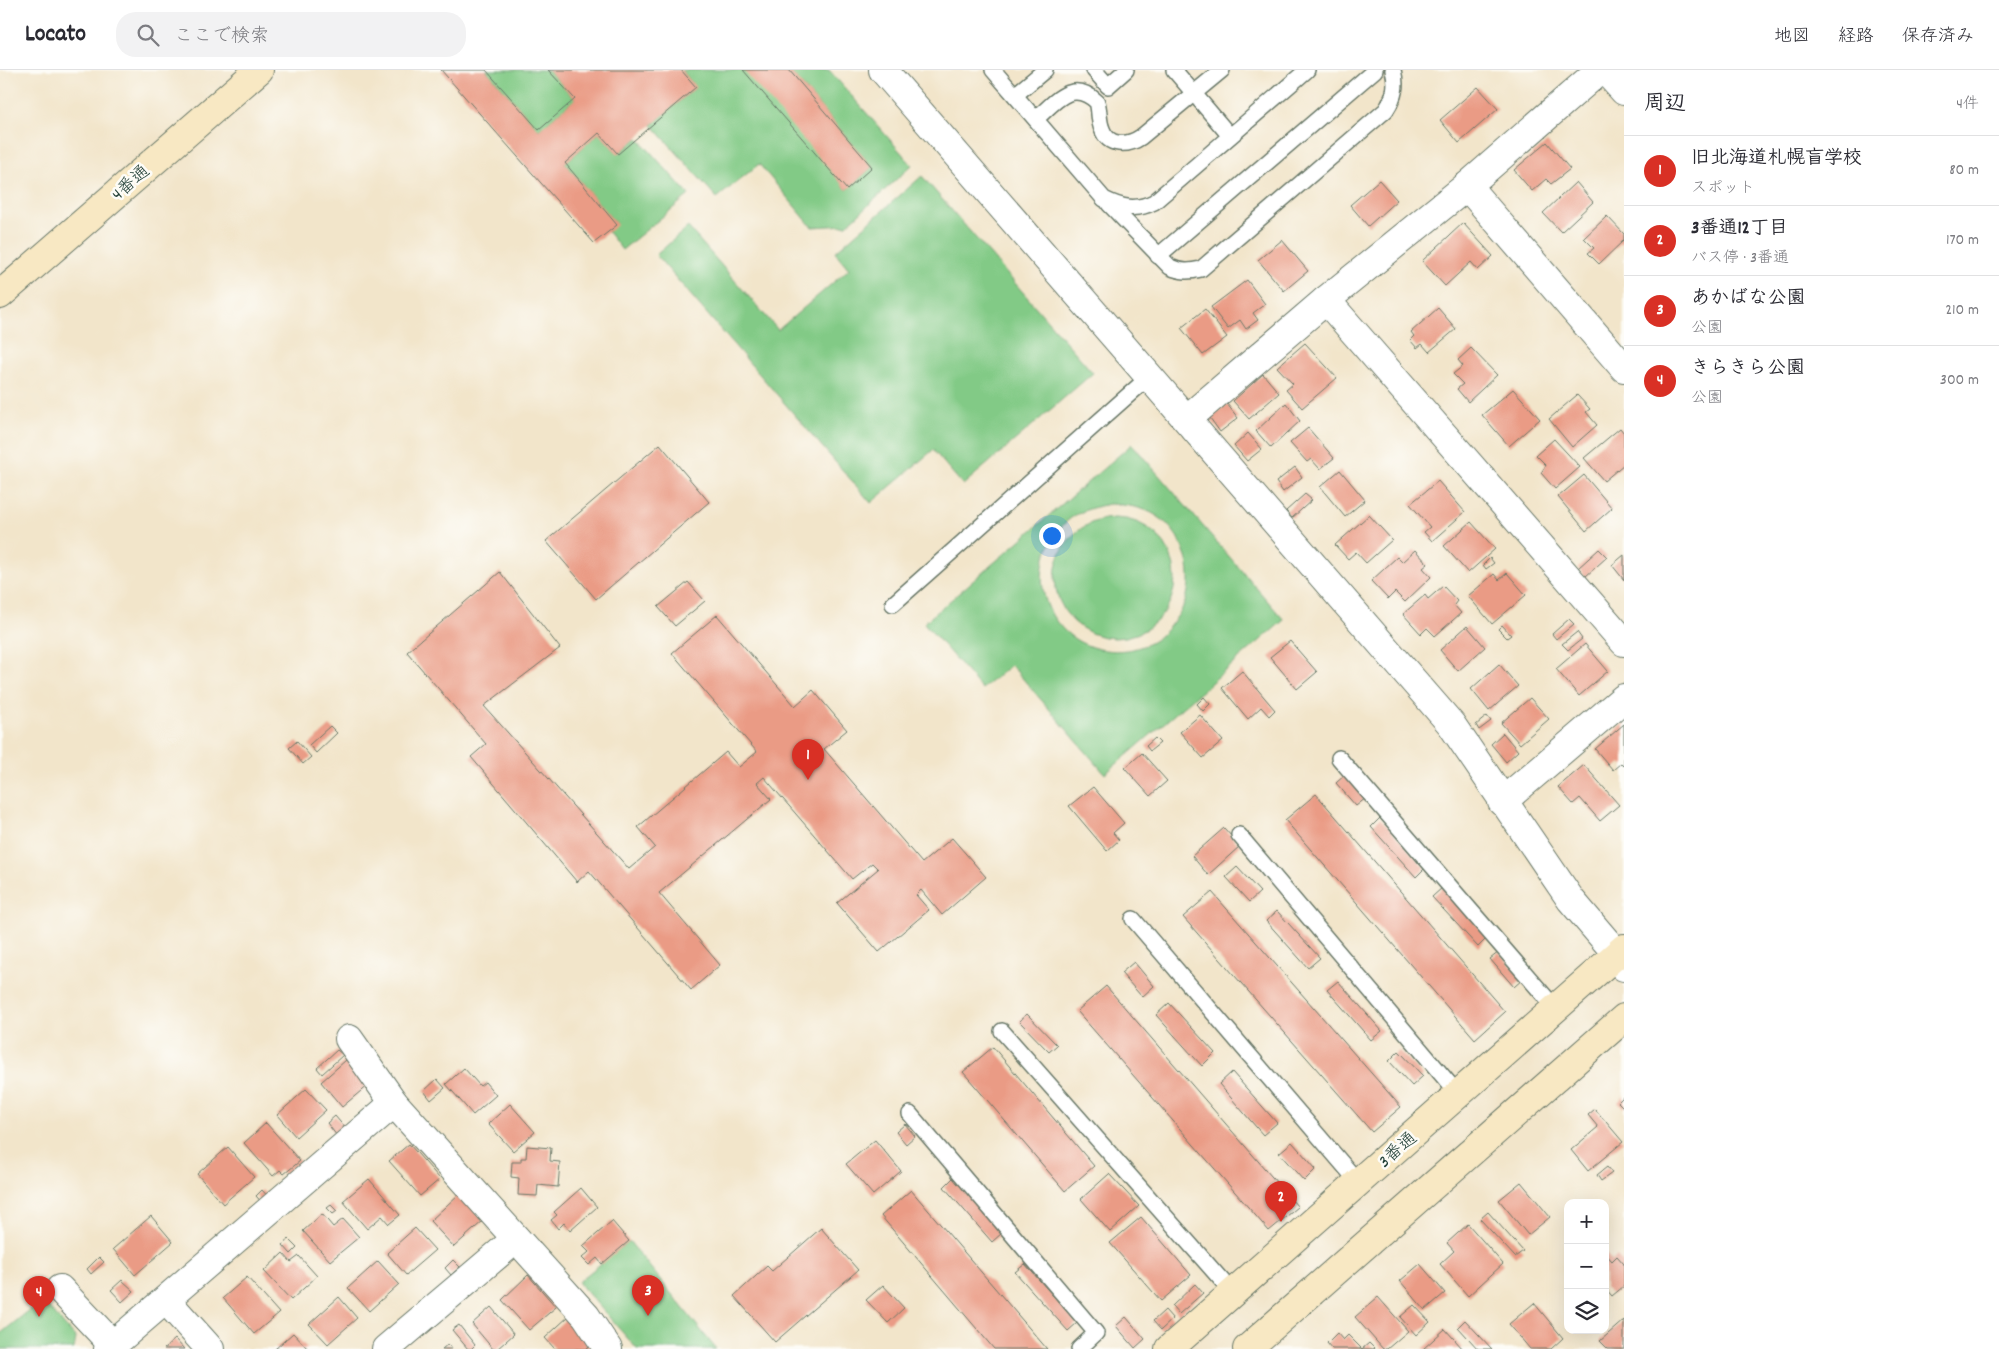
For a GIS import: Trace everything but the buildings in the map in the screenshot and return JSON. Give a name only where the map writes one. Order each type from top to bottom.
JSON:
[{"type":"street","points":[[883,70],[1451,724],[1502,802],[1571,900],[1622,956]]},
{"type":"street","points":[[1188,419],[1326,300],[1467,186],[1600,70]]},
{"type":"street","points":[[1606,70],[1624,91]]},
{"type":"street","name":"4番通","points":[[0,294],[245,76]]},
{"type":"street","points":[[1467,186],[1622,362]]},
{"type":"street","points":[[1326,300],[1624,642]]},
{"type":"street","points":[[1502,802],[1624,698]]},
{"type":"street","name":"3番通","points":[[1169,1349],[1555,1008],[1622,956]]},
{"type":"street","points":[[1247,1349],[1624,1018]]},
{"type":"street","points":[[349,1040],[394,1103],[586,1316],[608,1349]]},
{"type":"street","points":[[60,1288],[111,1347],[394,1103]]},
{"type":"street","points":[[386,1349],[516,1239]]},
{"type":"street","points":[[166,1300],[210,1349]]},
{"type":"lane","points":[[1015,95],[1045,70]]},
{"type":"lane","points":[[1094,70],[1108,86],[1126,70]]},
{"type":"lane","points":[[1174,70],[1230,136]]},
{"type":"lane","points":[[1036,119],[1068,92],[1082,92],[1097,102],[1100,122],[1105,136],[1111,141],[1127,144],[1141,137],[1222,70]]},
{"type":"lane","points":[[1104,199],[1123,207],[1137,208],[1154,202],[1307,70]]},
{"type":"lane","points":[[1158,256],[1376,70]]},
{"type":"lane","points":[[999,72],[1015,95],[1104,199],[1158,256],[1170,267],[1189,272],[1201,269],[1386,110],[1396,90],[1396,79],[1393,70]]},
{"type":"lane","points":[[893,604],[1150,376]]},
{"type":"lane","points":[[1339,758],[1555,1008]]},
{"type":"lane","points":[[1239,834],[1458,1094]]},
{"type":"lane","points":[[1133,919],[1358,1182]]},
{"type":"lane","points":[[1002,1031],[1233,1293]]},
{"type":"lane","points":[[910,1114],[1096,1332],[1079,1349]]},
{"type":"green space","points":[[486,70],[548,70],[575,99],[539,130]]},
{"type":"green space","points":[[681,70],[748,70],[847,190],[872,167],[789,70],[829,70],[912,165],[847,225],[812,227],[759,164],[717,198],[652,125],[696,87]]},
{"type":"green space","points":[[599,133],[618,154],[638,138],[689,195],[622,250],[608,232],[616,224],[565,163]]},
{"type":"green space","points":[[922,176],[1093,373],[963,485],[933,450],[871,503],[656,255],[688,227],[778,330],[849,269],[835,252]]},
{"type":"green space","points":[[1132,444],[1284,620],[1105,774],[1011,665],[982,689],[924,623]],"holes":[[[1110,504],[1146,510],[1168,525],[1183,548],[1189,575],[1185,602],[1179,614],[1166,630],[1150,643],[1127,650],[1115,651],[1092,647],[1071,636],[1062,628],[1053,616],[1047,603],[1042,575],[1044,560],[1049,546],[1056,533],[1066,522],[1086,510]]]},
{"type":"green space","points":[[1115,518],[1138,522],[1158,535],[1171,555],[1175,578],[1171,601],[1158,621],[1138,634],[1115,638],[1092,634],[1072,621],[1059,601],[1055,578],[1059,555],[1072,535],[1092,522]]},
{"type":"green space","points":[[629,1241],[716,1349],[637,1349],[578,1282]]},
{"type":"green space","points":[[42,1300],[76,1338],[74,1349],[0,1349],[0,1334]]},
{"type":"place","name":"旧北海道札幌盲学校","points":[[808,780]]},
{"type":"place","name":"3番通12丁目","points":[[1281,1222]]},
{"type":"place","name":"あかばな公園","points":[[648,1316]]},
{"type":"place","name":"きらきら公園","points":[[39,1317]]}]
